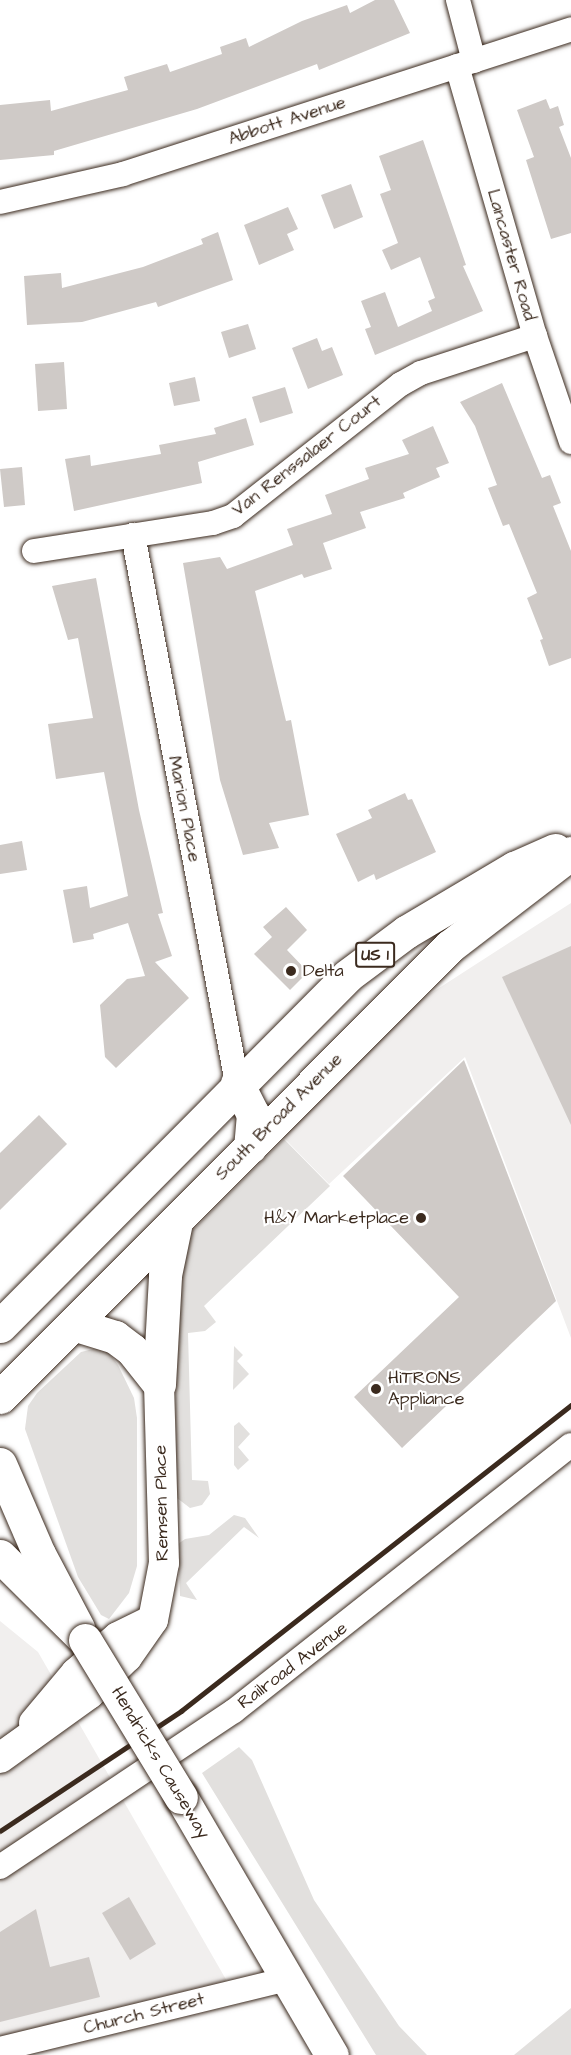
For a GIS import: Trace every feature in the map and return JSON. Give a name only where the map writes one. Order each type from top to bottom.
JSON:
[{"type":"main road","name":"US 1","points":[[0,1326],[237,1083],[348,976],[406,932],[514,868],[571,844]]},
{"type":"main road","name":"South Broad Avenue","points":[[0,1397],[450,946],[571,853]]},
{"type":"main road","points":[[237,1083],[253,1114],[250,1147]]},
{"type":"main road","points":[[159,1384],[165,1275],[176,1222]]},
{"type":"main road","points":[[73,1324],[115,1337],[132,1350],[159,1384]]},
{"type":"main road","name":"Hendricks Causeway","points":[[0,1464],[39,1554],[85,1640],[181,1797],[332,2055]]},
{"type":"main road","points":[[0,1556],[85,1640]]},
{"type":"street","name":"Lancaster Road","points":[[458,0],[466,64],[535,336],[571,442]]},
{"type":"street","name":"Abbott Avenue","points":[[0,202],[123,174],[571,29]]},
{"type":"street","name":"Van Renssalaer Court","points":[[34,551],[232,516],[401,384],[421,373],[535,336]]},
{"type":"street","name":"Marion Place","points":[[132,535],[237,1083]]},
{"type":"street","name":"Remsen Place","points":[[4,1756],[89,1694],[127,1657],[153,1620],[164,1563],[159,1384]]},
{"type":"street","name":"Railroad Avenue","points":[[0,1867],[234,1711],[571,1445]]},
{"type":"street","name":"Church Street","points":[[0,2049],[287,1979]]},
{"type":"shaded area","points":[[571,903],[571,1338],[465,1057],[329,1184],[282,1136],[419,1001]]},
{"type":"shaded area","points":[[284,1139],[330,1186],[204,1306],[216,1322],[205,1331],[188,1333],[192,1480],[208,1481],[210,1494],[202,1505],[190,1508],[177,1498],[174,1277],[184,1241]]},
{"type":"shaded area","points":[[234,1346],[243,1355],[237,1361],[249,1374],[233,1390]]},
{"type":"shaded area","points":[[97,1348],[109,1353],[118,1365],[134,1398],[137,1418],[137,1566],[129,1593],[109,1619],[101,1615],[78,1577],[25,1429],[28,1406],[37,1393],[81,1352]]},
{"type":"shaded area","points":[[239,1422],[250,1434],[238,1447],[249,1460],[238,1470],[234,1465],[234,1426]]},
{"type":"shaded area","points":[[234,1515],[245,1518],[259,1538],[244,1527],[186,1583],[197,1600],[180,1596],[178,1544],[185,1539],[209,1535]]},
{"type":"shaded area","points":[[0,1621],[38,1652],[228,1983],[0,2044]]},
{"type":"shaded area","points":[[239,1747],[252,1760],[314,1900],[399,2026],[427,2055],[376,2055],[202,1773]]},
{"type":"shaded area","points":[[571,2008],[571,2055],[514,2055]]},
{"type":"building","points":[[375,0],[394,0],[410,33],[319,70],[317,64],[197,109],[54,151],[54,155],[0,160],[0,105],[50,100],[51,111],[128,90],[124,77],[167,64],[170,72],[222,54],[220,47],[246,38],[249,47],[302,21],[347,5],[350,13]]},
{"type":"building","points":[[546,99],[550,109],[558,106],[564,125],[559,127],[571,158],[571,233],[551,239],[526,160],[534,157],[517,110]]},
{"type":"building","points":[[423,140],[466,265],[463,266],[483,311],[375,355],[365,329],[371,327],[361,301],[385,292],[398,327],[432,311],[428,301],[435,298],[420,257],[391,270],[382,250],[398,243],[380,194],[391,190],[379,156]]},
{"type":"building","points":[[351,184],[363,217],[334,229],[321,195]]},
{"type":"building","points":[[288,207],[298,229],[287,234],[294,250],[259,265],[244,225]]},
{"type":"building","points":[[218,232],[233,280],[158,307],[156,302],[82,322],[27,325],[24,276],[61,273],[62,288],[143,267],[203,244],[201,239]]},
{"type":"building","points":[[248,324],[256,349],[229,358],[221,332]]},
{"type":"building","points":[[317,338],[322,351],[332,347],[343,375],[308,389],[292,348]]},
{"type":"building","points":[[64,362],[67,409],[38,411],[35,364]]},
{"type":"building","points":[[195,377],[200,401],[174,406],[169,383]]},
{"type":"building","points":[[502,383],[542,478],[550,475],[561,503],[553,506],[571,551],[571,658],[549,666],[540,640],[543,639],[527,598],[537,593],[509,524],[503,526],[488,488],[497,485],[475,426],[460,402]]},
{"type":"building","points":[[285,387],[293,413],[260,423],[252,397]]},
{"type":"building","points":[[246,418],[254,445],[198,462],[202,483],[74,511],[65,459],[90,455],[91,466],[161,454],[159,445],[216,434],[214,428]]},
{"type":"building","points":[[433,426],[449,463],[436,468],[440,477],[403,493],[405,498],[360,512],[366,528],[323,543],[332,569],[304,578],[302,574],[255,591],[286,721],[291,720],[309,815],[269,823],[279,848],[243,855],[220,780],[183,563],[220,557],[227,569],[293,545],[287,529],[332,514],[325,495],[369,479],[365,468],[409,454],[402,440]]},
{"type":"building","points":[[22,467],[25,505],[4,507],[0,469]]},
{"type":"building","points":[[96,578],[139,810],[163,913],[158,914],[172,956],[155,962],[189,998],[116,1068],[105,1057],[100,1005],[127,979],[145,976],[128,923],[93,934],[94,939],[73,943],[63,890],[87,886],[90,908],[128,896],[104,772],[56,779],[48,724],[93,718],[78,638],[68,640],[52,586]]},
{"type":"building","points":[[405,793],[408,800],[412,799],[436,852],[376,880],[374,874],[358,882],[336,834],[372,818],[368,810]]},
{"type":"building","points":[[22,841],[27,870],[0,874],[0,845]]},
{"type":"building","points":[[286,907],[307,930],[287,950],[308,972],[290,990],[254,954],[272,937],[263,927]]},
{"type":"building","points":[[571,946],[571,1125],[502,977]]},
{"type":"building","points":[[464,1060],[556,1301],[402,1448],[354,1397],[459,1297],[343,1176]]},
{"type":"building","points":[[39,1115],[67,1144],[0,1210],[0,1153]]},
{"type":"building","points":[[129,1897],[156,1944],[130,1960],[102,1913]]},
{"type":"building","points":[[36,1909],[50,1967],[89,1957],[100,1997],[0,2022],[0,1932]]},
{"type":"railway","points":[[0,1831],[181,1711],[571,1405]]},
{"type":"place","name":"Delta","points":[[291,971]]},
{"type":"place","name":"H&Y Marketplace","points":[[421,1218]]},
{"type":"place","name":"HiTRONS Appliance","points":[[376,1389]]}]
